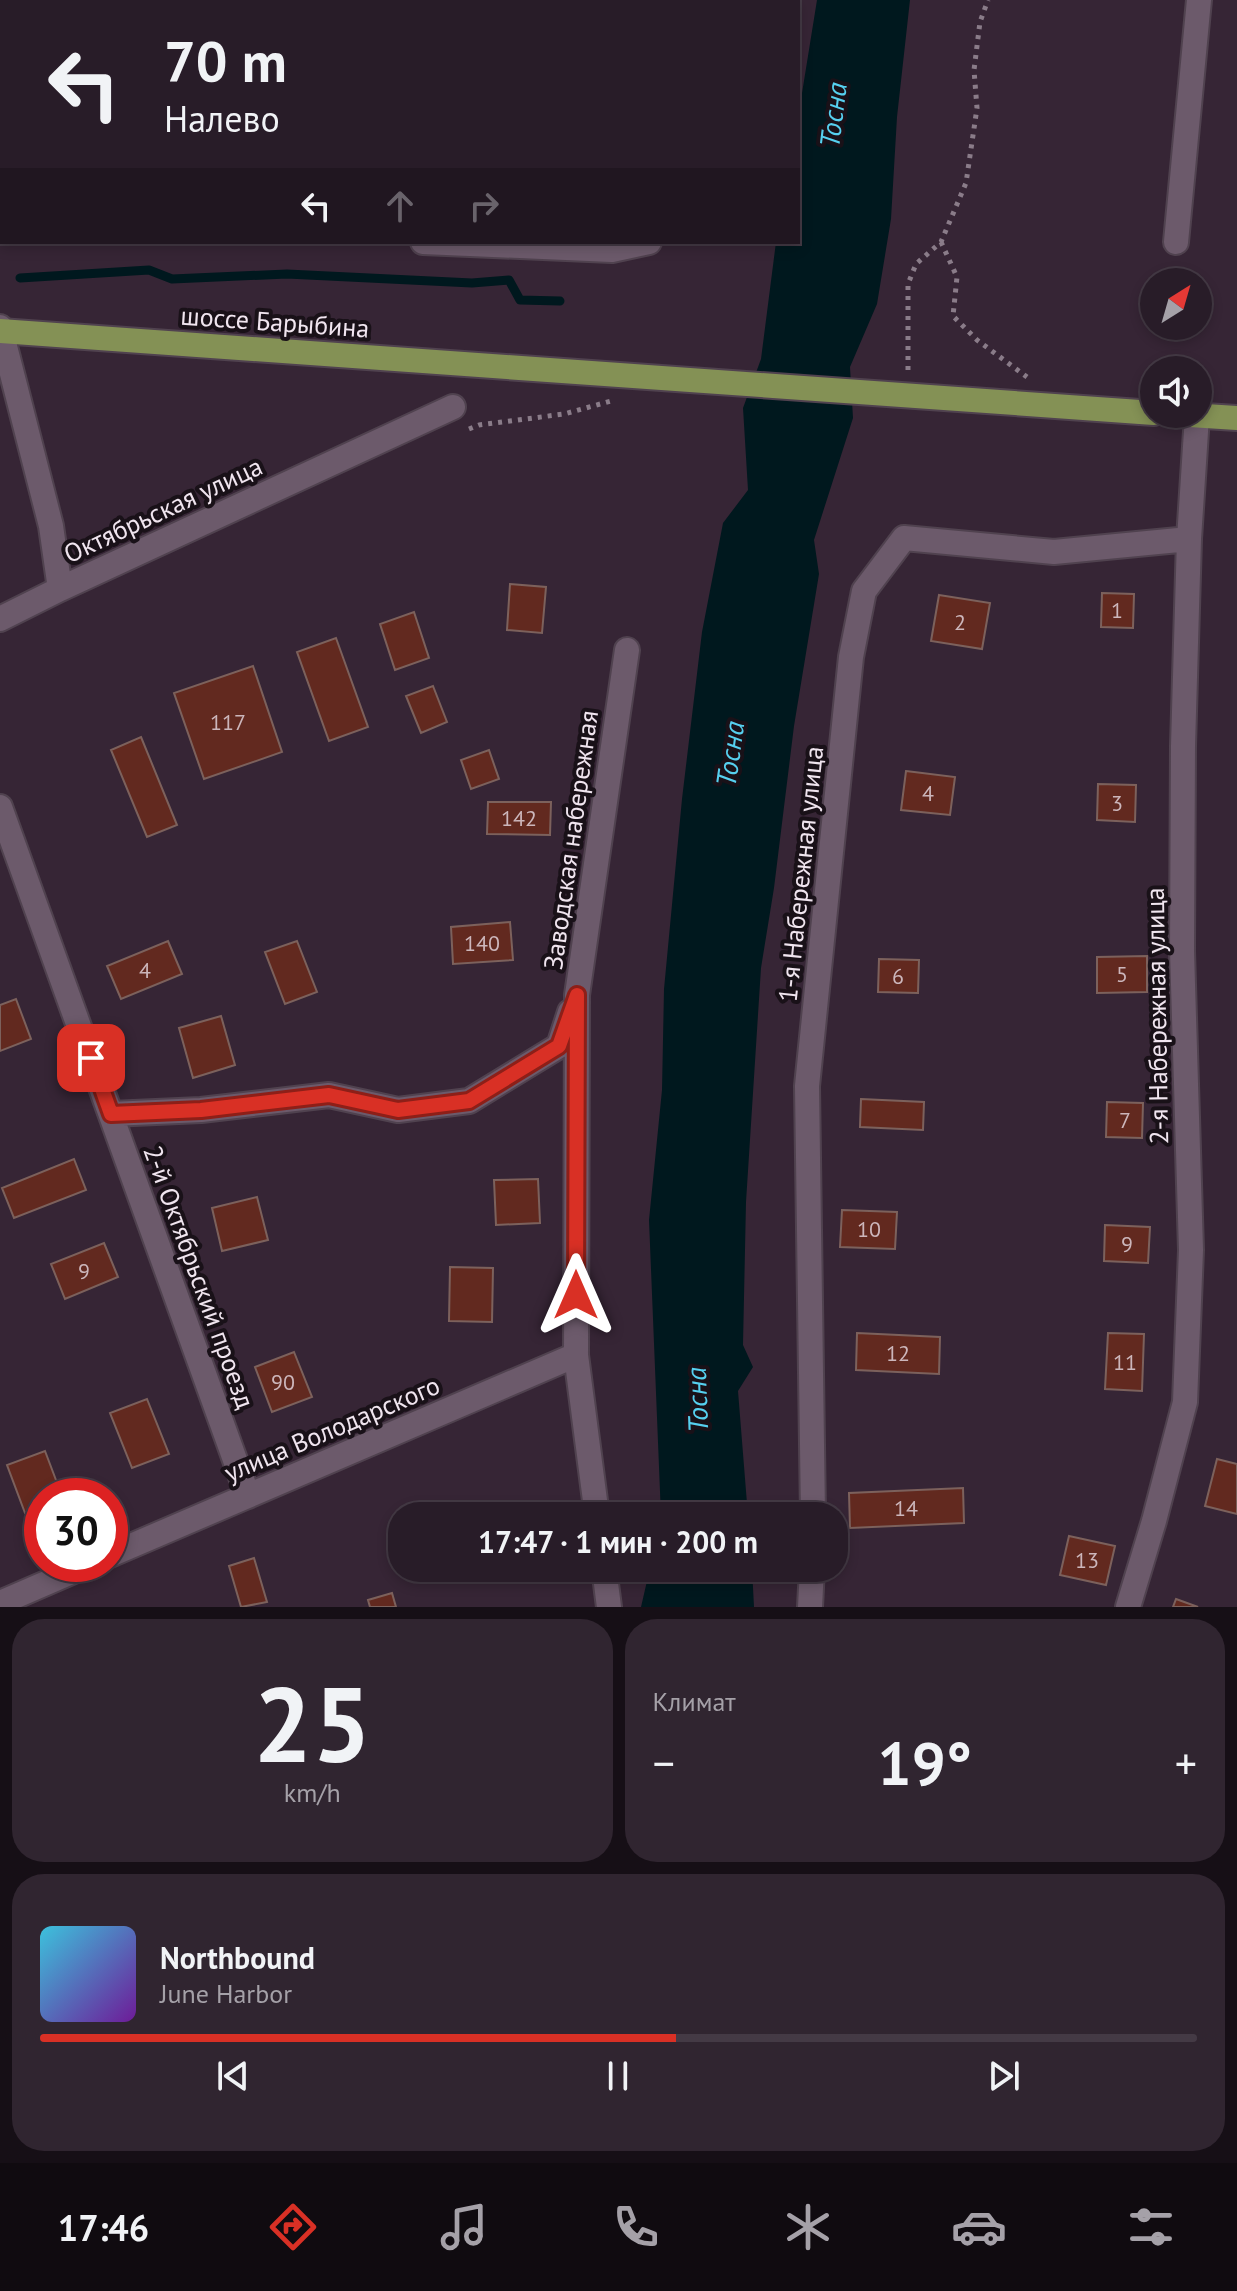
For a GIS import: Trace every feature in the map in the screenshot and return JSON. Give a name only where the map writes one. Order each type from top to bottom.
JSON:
[{"type":"main road","name":"шоссе Барыбина","points":[[0,330],[1140,412]]},
{"type":"main road","points":[[1212,417],[1237,418]]},
{"type":"street","points":[[1176,242],[1199,0]]},
{"type":"street","points":[[470,244],[612,250],[640,244]]},
{"type":"street","points":[[0,330],[51,526],[60,589]]},
{"type":"street","name":"Октябрьская улица","points":[[0,619],[453,407]]},
{"type":"street","name":"2-я Набережная улица","points":[[1128,1607],[1185,1402],[1191,1250],[1182,951],[1183,746],[1189,539],[1186,428]]},
{"type":"street","name":"1-я Набережная улица","points":[[813,1502],[807,1086],[851,657],[864,591],[904,538],[1054,552],[1189,539]]},
{"type":"street","name":"Заводская набережная","points":[[595,1502],[576,1355],[577,995],[627,650]]},
{"type":"street","name":"2-й Октябрьский проезд","points":[[0,807],[248,1496]]},
{"type":"street","points":[[111,1114],[201,1110],[329,1095],[398,1110],[469,1101],[559,1046],[577,995]]},
{"type":"street","name":"улица Володарского","points":[[128,1547],[576,1355]]},
{"type":"street","points":[[0,1603],[48,1582]]},
{"type":"street","points":[[606,1582],[609,1607]]},
{"type":"street","points":[[810,1607],[811,1582]]},
{"type":"path","points":[[908,377],[908,284],[916,264],[941,242],[966,183],[977,108],[974,70],[980,22],[988,0]]},
{"type":"path","points":[[941,242],[957,277],[953,316],[977,340],[1032,381]]},
{"type":"path","points":[[466,430],[479,425],[564,414],[625,398]]},
{"type":"water","name":"Тосна","points":[[817,0],[910,0],[897,117],[891,219],[877,304],[850,367],[853,418],[814,540],[819,574],[794,726],[761,968],[746,1202],[743,1345],[753,1367],[738,1391],[747,1502],[660,1502],[649,1220],[662,1090],[664,989],[682,799],[702,632],[723,523],[748,490],[743,408],[761,359],[776,244],[800,244],[800,106]]},
{"type":"water","points":[[647,1582],[753,1582],[754,1607],[641,1607]]},
{"type":"building","points":[[510,584],[546,587],[542,633],[507,630]]},
{"type":"building","points":[[1102,593],[1134,594],[1133,628],[1101,627]]},
{"type":"building","points":[[939,595],[990,603],[982,649],[931,641]]},
{"type":"building","points":[[414,612],[429,658],[395,670],[380,624]]},
{"type":"building","points":[[336,638],[368,727],[329,741],[297,652]]},
{"type":"building","points":[[253,666],[282,752],[204,779],[174,693]]},
{"type":"building","points":[[433,686],[447,722],[421,733],[406,696]]},
{"type":"building","points":[[141,737],[177,825],[147,837],[111,750]]},
{"type":"building","points":[[489,750],[499,779],[471,789],[461,760]]},
{"type":"building","points":[[906,771],[955,777],[950,815],[901,810]]},
{"type":"building","points":[[1098,784],[1136,785],[1135,822],[1097,820]]},
{"type":"building","points":[[488,802],[551,802],[550,835],[487,834]]},
{"type":"building","points":[[510,922],[513,960],[453,964],[451,927]]},
{"type":"building","points":[[168,941],[182,974],[121,999],[107,966]]},
{"type":"building","points":[[297,941],[317,992],[285,1004],[265,952]]},
{"type":"building","points":[[1147,956],[1147,992],[1097,993],[1097,957]]},
{"type":"building","points":[[879,959],[919,960],[918,993],[878,992]]},
{"type":"building","points":[[16,999],[31,1039],[0,1051],[0,1005]]},
{"type":"building","points":[[221,1016],[235,1065],[193,1078],[179,1028]]},
{"type":"building","points":[[861,1099],[924,1102],[923,1130],[860,1127]]},
{"type":"building","points":[[1107,1102],[1143,1103],[1142,1138],[1106,1137]]},
{"type":"building","points":[[74,1159],[86,1190],[14,1218],[2,1188]]},
{"type":"building","points":[[538,1179],[540,1223],[496,1225],[494,1180]]},
{"type":"building","points":[[257,1197],[268,1240],[222,1251],[212,1208]]},
{"type":"building","points":[[842,1210],[897,1212],[895,1249],[840,1247]]},
{"type":"building","points":[[1105,1225],[1150,1227],[1148,1263],[1104,1261]]},
{"type":"building","points":[[104,1243],[118,1277],[65,1299],[51,1264]]},
{"type":"building","points":[[450,1267],[493,1268],[492,1322],[449,1321]]},
{"type":"building","points":[[857,1333],[940,1337],[939,1374],[856,1370]]},
{"type":"building","points":[[1108,1333],[1144,1334],[1142,1391],[1105,1389]]},
{"type":"building","points":[[294,1352],[312,1397],[272,1412],[255,1367]]},
{"type":"building","points":[[147,1399],[169,1454],[132,1468],[110,1413]]},
{"type":"building","points":[[45,1451],[55,1478],[24,1478],[24,1510],[7,1465]]},
{"type":"building","points":[[1217,1459],[1237,1464],[1237,1514],[1205,1506]]},
{"type":"building","points":[[963,1488],[964,1523],[850,1528],[849,1493]]},
{"type":"building","points":[[1069,1536],[1115,1546],[1106,1585],[1060,1575]]},
{"type":"building","points":[[254,1558],[267,1602],[241,1607],[229,1566]]},
{"type":"building","points":[[392,1593],[396,1607],[370,1607],[368,1600]]},
{"type":"building","points":[[1176,1599],[1198,1607],[1173,1607]]},
{"type":"waterway","points":[[20,278],[149,270],[172,279],[287,274],[472,283],[509,280],[520,300],[560,301]]},
{"type":"route","points":[[91,1058],[111,1114],[201,1110],[329,1095],[398,1110],[469,1101],[559,1046],[577,995],[576,1295]]}]
